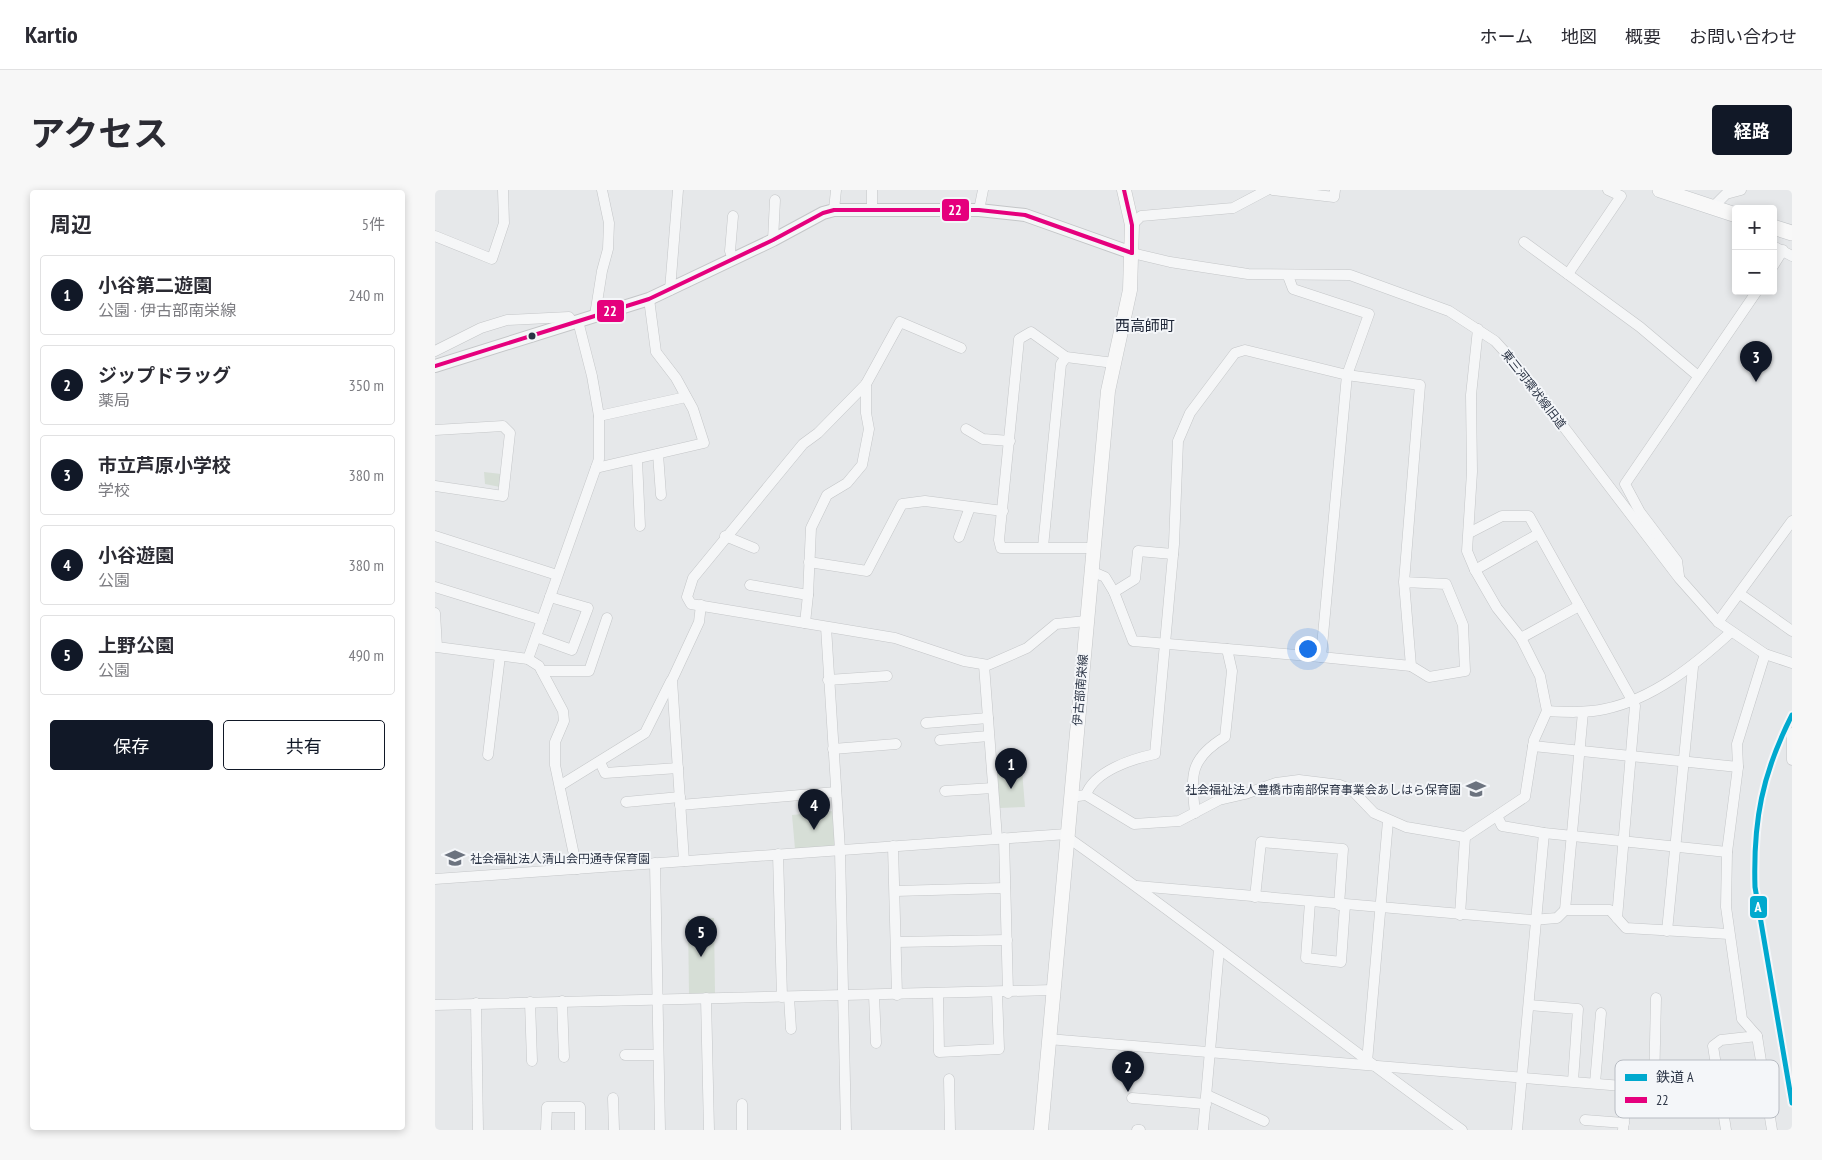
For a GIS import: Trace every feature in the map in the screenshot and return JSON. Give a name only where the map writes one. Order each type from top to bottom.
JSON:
[{"type":"main road","name":"伊古部南栄線","points":[[1041,1130],[1108,391],[1130,290],[1132,225],[1124,190]]},
{"type":"main road","points":[[1660,190],[1732,214]]},
{"type":"main road","points":[[1777,228],[1792,233]]},
{"type":"street","points":[[435,236],[492,259],[500,231],[505,223],[503,190]]},
{"type":"street","points":[[595,315],[601,271],[609,250],[609,224],[602,190]]},
{"type":"street","points":[[670,290],[678,190]]},
{"type":"street","points":[[834,210],[836,190]]},
{"type":"street","points":[[872,190],[872,209]]},
{"type":"street","points":[[979,210],[983,190]]},
{"type":"street","points":[[1132,225],[1141,216],[1233,208],[1267,190]]},
{"type":"street","points":[[1273,190],[1335,197],[1335,190]]},
{"type":"street","points":[[1568,274],[1621,196],[1608,190]]},
{"type":"street","points":[[1713,207],[1726,194],[1741,190]]},
{"type":"street","points":[[773,240],[775,200]]},
{"type":"street","points":[[435,366],[649,299],[773,240],[823,213],[834,210],[979,210],[1025,214],[1132,253]]},
{"type":"street","points":[[733,216],[730,251],[733,259]]},
{"type":"street","points":[[1524,242],[1640,327],[1698,376]]},
{"type":"street","name":"東三河環状線旧道","points":[[1132,253],[1170,262],[1248,274],[1288,276],[1350,275],[1449,311],[1478,329],[1495,341],[1515,362],[1679,578],[1719,622],[1765,654],[1792,663]]},
{"type":"street","points":[[1777,263],[1788,253]]},
{"type":"street","points":[[1288,276],[1293,289],[1369,314],[1347,375],[1321,658]]},
{"type":"street","points":[[1679,578],[1677,561],[1640,512],[1625,484],[1754,295]]},
{"type":"street","points":[[596,468],[704,443],[693,409],[676,378],[656,352],[649,299]]},
{"type":"street","points":[[435,351],[481,328],[507,320],[569,317],[575,322],[592,376],[599,416],[599,459],[528,659]]},
{"type":"street","points":[[961,348],[900,322],[866,384],[818,433],[803,444],[725,536],[693,578],[687,597],[691,604],[895,638],[964,661],[984,665],[999,662],[1027,648],[1056,624],[1086,621]]},
{"type":"street","points":[[1070,797],[1086,795],[1134,824],[1179,821],[1219,800],[1245,794],[1276,783],[1299,780],[1340,785],[1352,790],[1374,813],[1406,828],[1465,837],[1525,796],[1533,746],[1547,711],[1540,676],[1521,638],[1497,608],[1475,570],[1467,551],[1472,472],[1471,394],[1478,329]]},
{"type":"street","points":[[1093,548],[1001,548],[999,540],[1019,339],[1031,332],[1066,357],[1113,363]]},
{"type":"street","points":[[1086,795],[1093,783],[1105,775],[1133,759],[1155,754],[1173,554],[1178,441],[1190,413],[1235,353],[1245,350],[1347,375],[1420,385],[1404,582],[1411,666]]},
{"type":"street","points":[[1043,547],[1061,364],[1066,357]]},
{"type":"street","points":[[805,623],[809,596],[811,528],[818,510],[827,495],[847,483],[863,465],[869,429],[866,413],[866,384]]},
{"type":"street","points":[[599,416],[686,397]]},
{"type":"street","points":[[435,430],[503,426],[510,433],[503,496],[435,486]]},
{"type":"street","points":[[965,429],[983,440],[1010,441]]},
{"type":"street","points":[[658,454],[661,495]]},
{"type":"street","points":[[637,460],[640,526]]},
{"type":"street","points":[[809,562],[867,571],[902,504],[925,501],[1003,511]]},
{"type":"street","points":[[959,537],[970,507]]},
{"type":"street","points":[[1469,532],[1502,516],[1529,516],[1633,700],[1635,706],[1617,918]]},
{"type":"street","points":[[1719,622],[1792,521]]},
{"type":"street","points":[[1475,570],[1538,534]]},
{"type":"street","points":[[435,536],[557,575]]},
{"type":"street","points":[[725,536],[754,548]]},
{"type":"street","points":[[1114,592],[1135,579],[1138,550],[1173,554]]},
{"type":"street","points":[[1091,571],[1105,577],[1114,592],[1133,641],[1411,666],[1429,677],[1465,671],[1463,625],[1446,584],[1404,582]]},
{"type":"street","points":[[749,585],[809,596]]},
{"type":"street","points":[[435,587],[542,620]]},
{"type":"street","points":[[1740,594],[1792,631]]},
{"type":"street","points":[[536,637],[572,650],[588,608],[550,597]]},
{"type":"street","points":[[561,785],[645,733],[699,622],[701,605]]},
{"type":"street","points":[[1521,638],[1579,606]]},
{"type":"street","points":[[435,616],[436,648],[528,659],[539,666],[542,671],[563,711],[564,721],[555,742],[555,764],[561,785],[577,869]]},
{"type":"street","points":[[542,671],[589,671],[607,618]]},
{"type":"street","points":[[826,627],[840,850],[845,1130]]},
{"type":"street","points":[[1547,711],[1583,712],[1604,710],[1633,700],[1693,667],[1731,632]]},
{"type":"street","points":[[1195,813],[1191,778],[1199,759],[1210,746],[1225,737],[1232,671],[1227,649]]},
{"type":"street","points":[[1761,1060],[1757,1036],[1742,1019],[1726,907],[1727,852],[1738,767],[1737,744],[1765,654]]},
{"type":"street","points":[[488,755],[500,656]]},
{"type":"street","points":[[938,994],[939,1052],[999,1049],[1007,940],[1005,888],[1001,838],[993,788],[984,665]]},
{"type":"street","points":[[1667,931],[1693,667]]},
{"type":"street","points":[[828,680],[887,676]]},
{"type":"street","points":[[672,680],[684,861]]},
{"type":"street","points":[[1137,886],[1460,915],[1536,919],[1557,918],[1565,910],[1583,712]]},
{"type":"street","points":[[926,723],[988,718]]},
{"type":"street","points":[[1792,733],[1792,760]]},
{"type":"street","points":[[940,740],[989,736]]},
{"type":"street","points":[[833,749],[896,744]]},
{"type":"street","points":[[1533,746],[1738,767]]},
{"type":"street","points":[[600,762],[605,773],[677,768]]},
{"type":"street","points":[[945,791],[993,788]]},
{"type":"street","points":[[626,802],[680,801],[836,792]]},
{"type":"street","points":[[1497,816],[1502,826],[1543,833],[1727,852]]},
{"type":"street","points":[[1370,1064],[1379,908],[1388,821]]},
{"type":"street","points":[[1517,1130],[1543,833]]},
{"type":"street","points":[[435,879],[1001,838],[1067,835],[1137,886],[1370,1064],[1462,1130]]},
{"type":"street","points":[[1460,915],[1465,837]]},
{"type":"street","points":[[1255,897],[1261,842],[1343,849],[1341,962],[1307,958],[1310,902]]},
{"type":"street","points":[[893,846],[897,995]]},
{"type":"street","points":[[779,854],[786,997],[791,1029]]},
{"type":"street","points":[[655,863],[660,1130]]},
{"type":"street","points":[[895,891],[1005,888]]},
{"type":"street","points":[[1565,910],[1610,910],[1626,928],[1729,934]]},
{"type":"street","points":[[896,942],[1007,940]]},
{"type":"street","points":[[1203,1130],[1219,949]]},
{"type":"street","points":[[435,1004],[1003,993],[1053,990]]},
{"type":"street","points":[[875,995],[876,1043]]},
{"type":"street","points":[[706,998],[709,1130]]},
{"type":"street","points":[[1655,1060],[1656,998]]},
{"type":"street","points":[[562,1001],[564,1057]]},
{"type":"street","points":[[530,1002],[532,1061]]},
{"type":"street","points":[[476,1003],[478,1130]]},
{"type":"street","points":[[1529,1005],[1578,1009],[1573,1081]]},
{"type":"street","points":[[1595,1083],[1601,1013]]},
{"type":"street","points":[[1715,1060],[1713,1046],[1721,1040],[1757,1036]]},
{"type":"street","points":[[1048,1039],[1615,1085]]},
{"type":"street","points":[[625,1055],[658,1055]]},
{"type":"street","points":[[949,1079],[950,1130]]},
{"type":"street","points":[[613,1098],[613,1130]]},
{"type":"street","points":[[1132,1098],[1206,1100],[1264,1121]]},
{"type":"street","points":[[742,1104],[742,1130]]},
{"type":"street","points":[[546,1130],[547,1107],[580,1107],[580,1130]]},
{"type":"street","points":[[1585,1120],[1624,1126]]},
{"type":"shaded area","points":[[484,472],[501,474],[500,487],[485,484]]},
{"type":"shaded area","points":[[1022,770],[1025,807],[1000,808],[997,772]]},
{"type":"shaded area","points":[[834,811],[835,846],[795,849],[792,815]]},
{"type":"shaded area","points":[[714,918],[715,994],[689,995],[688,919]]},
{"type":"rail line","name":"A","points":[[1792,715],[1773,757],[1761,798],[1755,863],[1755,887],[1792,1103]]},
{"type":"transit line","name":"22","points":[[1124,190],[1132,225],[1132,253]]},
{"type":"transit line","name":"22","points":[[435,366],[649,299],[773,240],[823,213],[834,210],[979,210],[1025,215],[1132,253]]},
{"type":"place","name":"市立芦原小学校","points":[[1756,382]]},
{"type":"place","name":"小谷第二遊園","points":[[1011,789]]},
{"type":"place","name":"社会福祉法人豊橋市南部保育事業会あしはら保育園","points":[[1476,789]]},
{"type":"place","name":"小谷遊園","points":[[814,830]]},
{"type":"place","name":"社会福祉法人清山会円通寺保育園","points":[[455,858]]},
{"type":"place","name":"上野公園","points":[[701,957]]},
{"type":"place","name":"ジップドラッグ","points":[[1128,1092]]},
{"type":"district","name":"西高師町","points":[[1145,325]]}]
